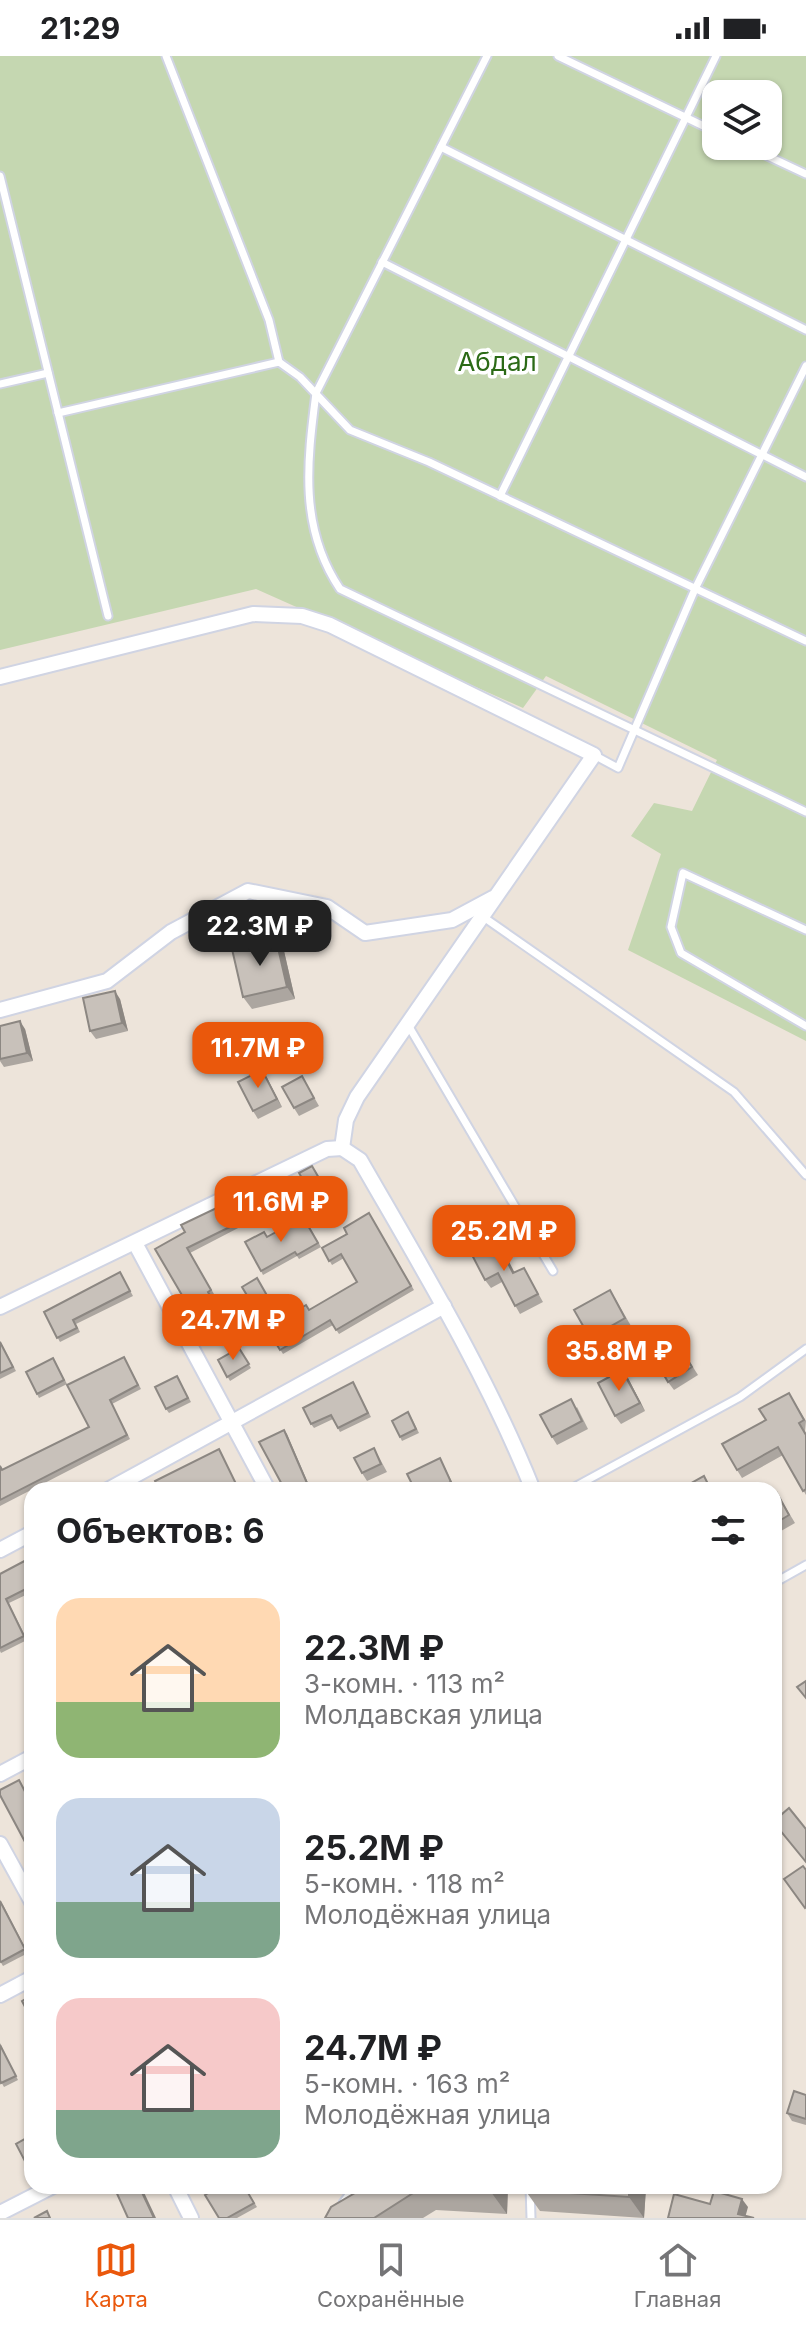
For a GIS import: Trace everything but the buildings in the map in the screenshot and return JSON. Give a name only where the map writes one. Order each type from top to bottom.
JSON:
[{"type":"street","points":[[0,677],[215,622],[253,614],[291,615],[330,625],[594,755],[357,1097],[346,1120],[342,1148]]},
{"type":"street","points":[[0,1010],[107,981],[171,932],[248,891],[327,907],[365,933],[452,920],[498,896]]},
{"type":"street","points":[[0,1307],[327,1149],[342,1148],[360,1160],[444,1306],[515,1444],[526,1482]]},
{"type":"street","points":[[135,1243],[264,1482]]},
{"type":"street","points":[[122,1482],[444,1306]]},
{"type":"street","points":[[0,1550],[24,1537]]},
{"type":"street","points":[[0,1774],[24,1761]]},
{"type":"street","points":[[0,1844],[24,1888]]},
{"type":"street","points":[[0,1995],[24,1982]]},
{"type":"street","points":[[0,2213],[37,2194]]},
{"type":"street","points":[[179,2194],[191,2218]]},
{"type":"lane","points":[[166,56],[269,320],[279,362],[316,393],[350,430],[500,496],[806,641]]},
{"type":"lane","points":[[487,56],[316,393],[309,449],[310,514],[322,563],[340,589],[806,812]]},
{"type":"lane","points":[[558,56],[702,125]]},
{"type":"lane","points":[[500,496],[716,56]]},
{"type":"lane","points":[[441,147],[806,330]]},
{"type":"lane","points":[[776,160],[806,174]]},
{"type":"lane","points":[[0,176],[108,616]]},
{"type":"lane","points":[[382,262],[806,477]]},
{"type":"lane","points":[[58,413],[279,362]]},
{"type":"lane","points":[[594,755],[618,768],[695,589],[806,366]]},
{"type":"lane","points":[[0,384],[48,373]]},
{"type":"lane","points":[[806,930],[683,873],[671,927],[681,953],[806,1026]]},
{"type":"lane","points":[[482,916],[734,1092],[806,1175]]},
{"type":"lane","points":[[408,1025],[553,1271]]},
{"type":"lane","points":[[584,1482],[740,1397],[806,1349]]},
{"type":"lane","points":[[782,1578],[806,1565]]},
{"type":"lane","points":[[337,2209],[349,2194]]},
{"type":"lane","points":[[530,2194],[531,2218]]},
{"type":"green space","name":"Абдал","points":[[0,56],[806,56],[806,1041],[628,950],[661,854],[631,836],[654,803],[692,811],[717,760],[546,676],[523,708],[256,589],[0,650]]}]
